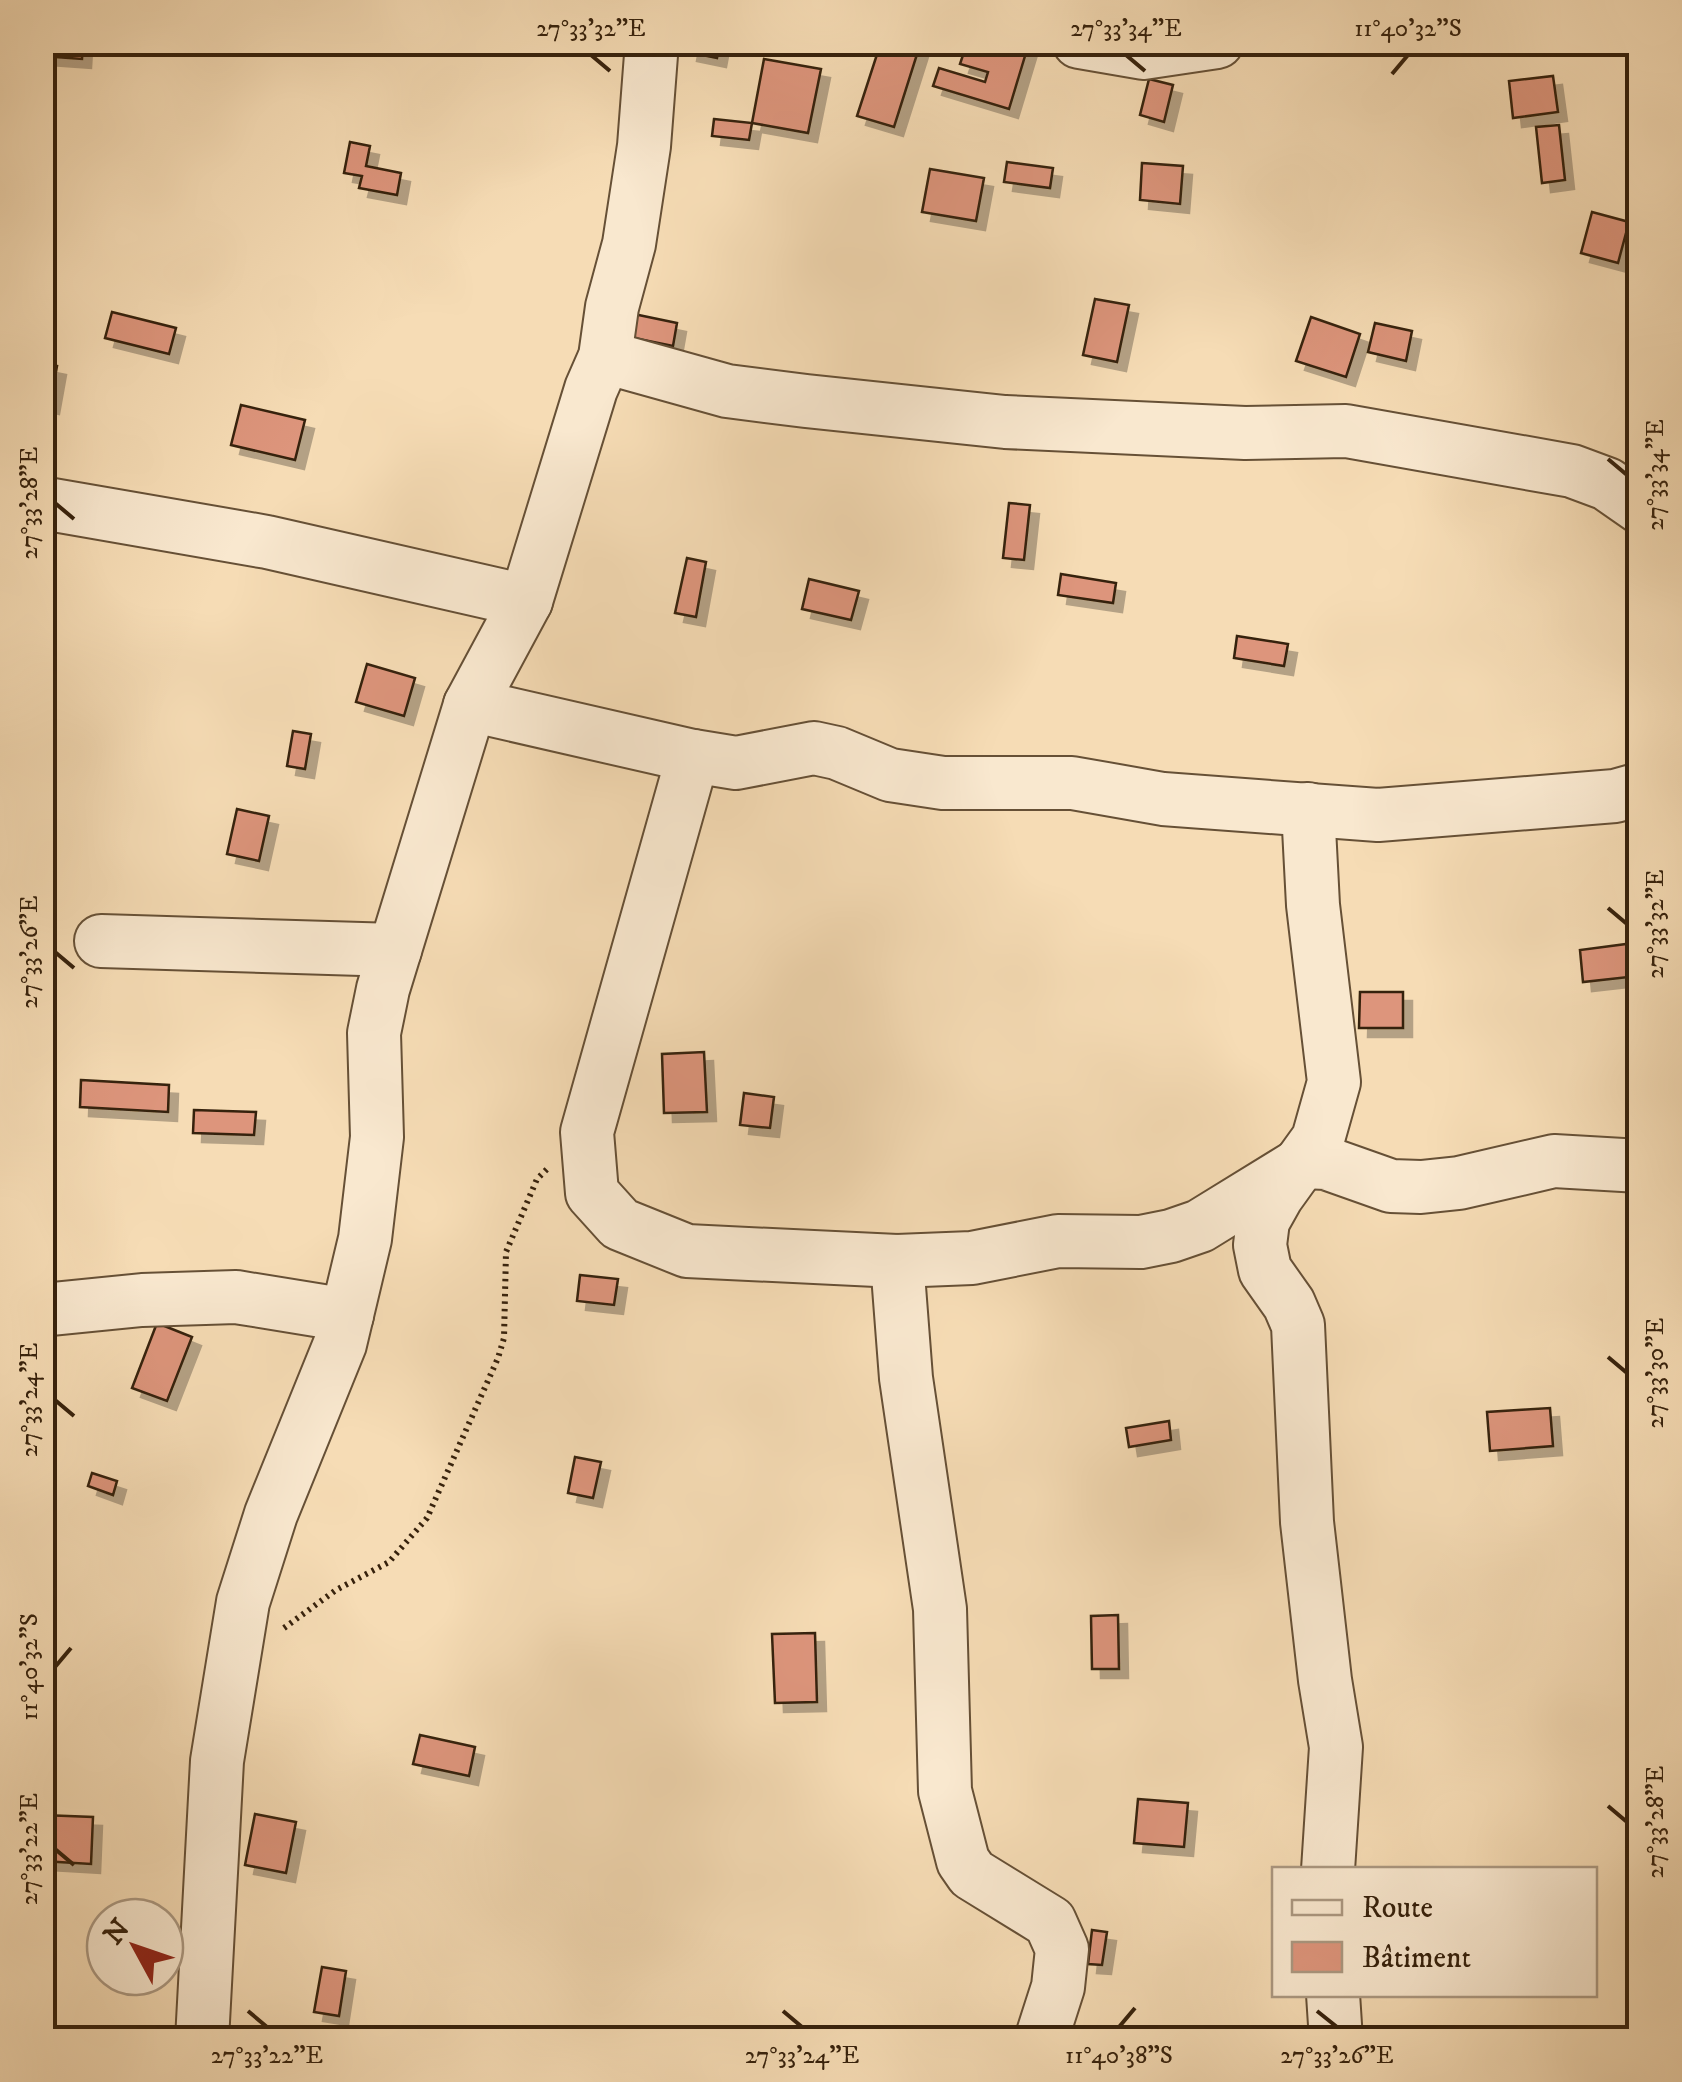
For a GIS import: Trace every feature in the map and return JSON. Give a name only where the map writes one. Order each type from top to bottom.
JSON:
[{"type":"street","points":[[202,2040],[217,1761],[243,1602],[271,1514],[340,1344],[365,1238],[377,1137],[374,1033],[395,950],[470,705],[526,601],[591,389],[605,357],[612,307],[629,244],[644,146],[652,42]]},
{"type":"street","points":[[1079,42],[1144,53],[1217,42]]},
{"type":"street","points":[[605,357],[727,391],[987,420],[1246,433],[1346,431],[1572,471],[1607,484],[1640,507]]},
{"type":"street","points":[[42,502],[267,542],[526,601]]},
{"type":"street","points":[[470,705],[736,763],[814,748],[910,779],[942,783],[1072,783],[1163,799],[1378,815],[1615,796],[1640,789]]},
{"type":"street","points":[[694,756],[588,1132],[592,1192],[620,1224],[687,1251],[897,1262],[972,1258],[1058,1242],[1141,1242],[1170,1236],[1200,1226],[1304,1162],[1326,1163],[1391,1186],[1421,1187],[1460,1183],[1554,1162],[1640,1166]]},
{"type":"street","points":[[1308,809],[1313,905],[1334,1082],[1318,1139],[1270,1209],[1260,1245],[1264,1270],[1290,1304],[1298,1325],[1308,1522],[1336,1748],[1328,1867]]},
{"type":"street","points":[[100,942],[395,950]]},
{"type":"street","points":[[897,1262],[906,1378],[940,1610],[945,1791],[963,1862],[972,1874],[1050,1922],[1062,1948],[1058,1987],[1041,2040]]},
{"type":"street","points":[[42,1310],[142,1300],[236,1297],[347,1315]]},
{"type":"street","points":[[1333,1997],[1336,2040]]},
{"type":"path","points":[[278,1632],[336,1590],[389,1562],[428,1518],[504,1338],[506,1252],[538,1179],[588,1132]]},
{"type":"building","points":[[42,42],[83,42],[82,59],[42,56]]},
{"type":"building","points":[[690,42],[720,42],[717,58],[688,52]]},
{"type":"building","points":[[881,42],[903,42],[919,48],[894,127],[857,116]]},
{"type":"building","points":[[996,42],[1028,46],[1009,109],[933,86],[939,68],[985,82],[988,72],[960,64],[966,46],[993,54]]},
{"type":"building","points":[[764,59],[821,69],[808,133],[752,123]]},
{"type":"building","points":[[1553,76],[1558,112],[1513,118],[1509,81]]},
{"type":"building","points":[[1149,79],[1173,85],[1164,122],[1140,115]]},
{"type":"building","points":[[714,119],[752,123],[749,140],[712,136]]},
{"type":"building","points":[[1559,125],[1565,180],[1542,183],[1536,127]]},
{"type":"building","points":[[350,142],[370,146],[366,166],[401,173],[397,195],[359,188],[362,176],[344,173]]},
{"type":"building","points":[[1007,162],[1053,168],[1050,188],[1004,182]]},
{"type":"building","points":[[1142,163],[1183,166],[1180,204],[1140,200]]},
{"type":"building","points":[[930,169],[984,178],[976,221],[922,212]]},
{"type":"building","points":[[1592,212],[1629,222],[1618,263],[1581,253]]},
{"type":"building","points":[[1095,299],[1129,305],[1117,362],[1083,355]]},
{"type":"building","points":[[112,312],[176,328],[169,354],[105,338]]},
{"type":"building","points":[[629,313],[677,323],[673,346],[624,336]]},
{"type":"building","points":[[1311,317],[1360,334],[1346,377],[1296,361]]},
{"type":"building","points":[[1375,323],[1412,331],[1406,361],[1368,352]]},
{"type":"building","points":[[42,363],[57,366],[50,405],[42,403]]},
{"type":"building","points":[[241,405],[305,420],[295,460],[231,445]]},
{"type":"building","points":[[1009,503],[1030,505],[1024,560],[1003,558]]},
{"type":"building","points":[[687,558],[706,562],[696,617],[675,613]]},
{"type":"building","points":[[1061,574],[1116,583],[1113,603],[1058,595]]},
{"type":"building","points":[[809,579],[859,591],[851,620],[802,609]]},
{"type":"building","points":[[1237,636],[1288,644],[1284,666],[1234,658]]},
{"type":"building","points":[[367,664],[415,678],[404,716],[356,702]]},
{"type":"building","points":[[293,731],[311,734],[305,769],[287,766]]},
{"type":"building","points":[[237,809],[269,816],[259,861],[227,854]]},
{"type":"building","points":[[1634,943],[1638,976],[1583,982],[1580,950]]},
{"type":"building","points":[[1360,992],[1403,992],[1403,1028],[1359,1028]]},
{"type":"building","points":[[704,1052],[707,1112],[664,1113],[662,1054]]},
{"type":"building","points":[[81,1080],[169,1085],[168,1112],[80,1107]]},
{"type":"building","points":[[744,1093],[774,1097],[770,1128],[740,1125]]},
{"type":"building","points":[[194,1110],[256,1112],[254,1135],[193,1133]]},
{"type":"building","points":[[580,1275],[618,1279],[614,1305],[577,1301]]},
{"type":"building","points":[[157,1323],[192,1337],[167,1401],[132,1388]]},
{"type":"building","points":[[1550,1408],[1553,1446],[1490,1451],[1487,1412]]},
{"type":"building","points":[[1169,1421],[1171,1440],[1129,1447],[1126,1428]]},
{"type":"building","points":[[575,1457],[601,1462],[593,1498],[568,1493]]},
{"type":"building","points":[[92,1473],[117,1481],[113,1495],[88,1486]]},
{"type":"building","points":[[1118,1615],[1119,1669],[1092,1669],[1091,1616]]},
{"type":"building","points":[[815,1633],[817,1702],[775,1703],[772,1634]]},
{"type":"building","points":[[420,1735],[475,1747],[469,1776],[413,1764]]},
{"type":"building","points":[[1138,1799],[1188,1803],[1184,1847],[1134,1843]]},
{"type":"building","points":[[255,1814],[296,1822],[286,1873],[245,1865]]},
{"type":"building","points":[[42,1815],[93,1817],[91,1864],[42,1861]]},
{"type":"building","points":[[1092,1930],[1107,1932],[1102,1965],[1088,1964]]},
{"type":"building","points":[[322,1967],[346,1971],[339,2016],[314,2012]]}]
